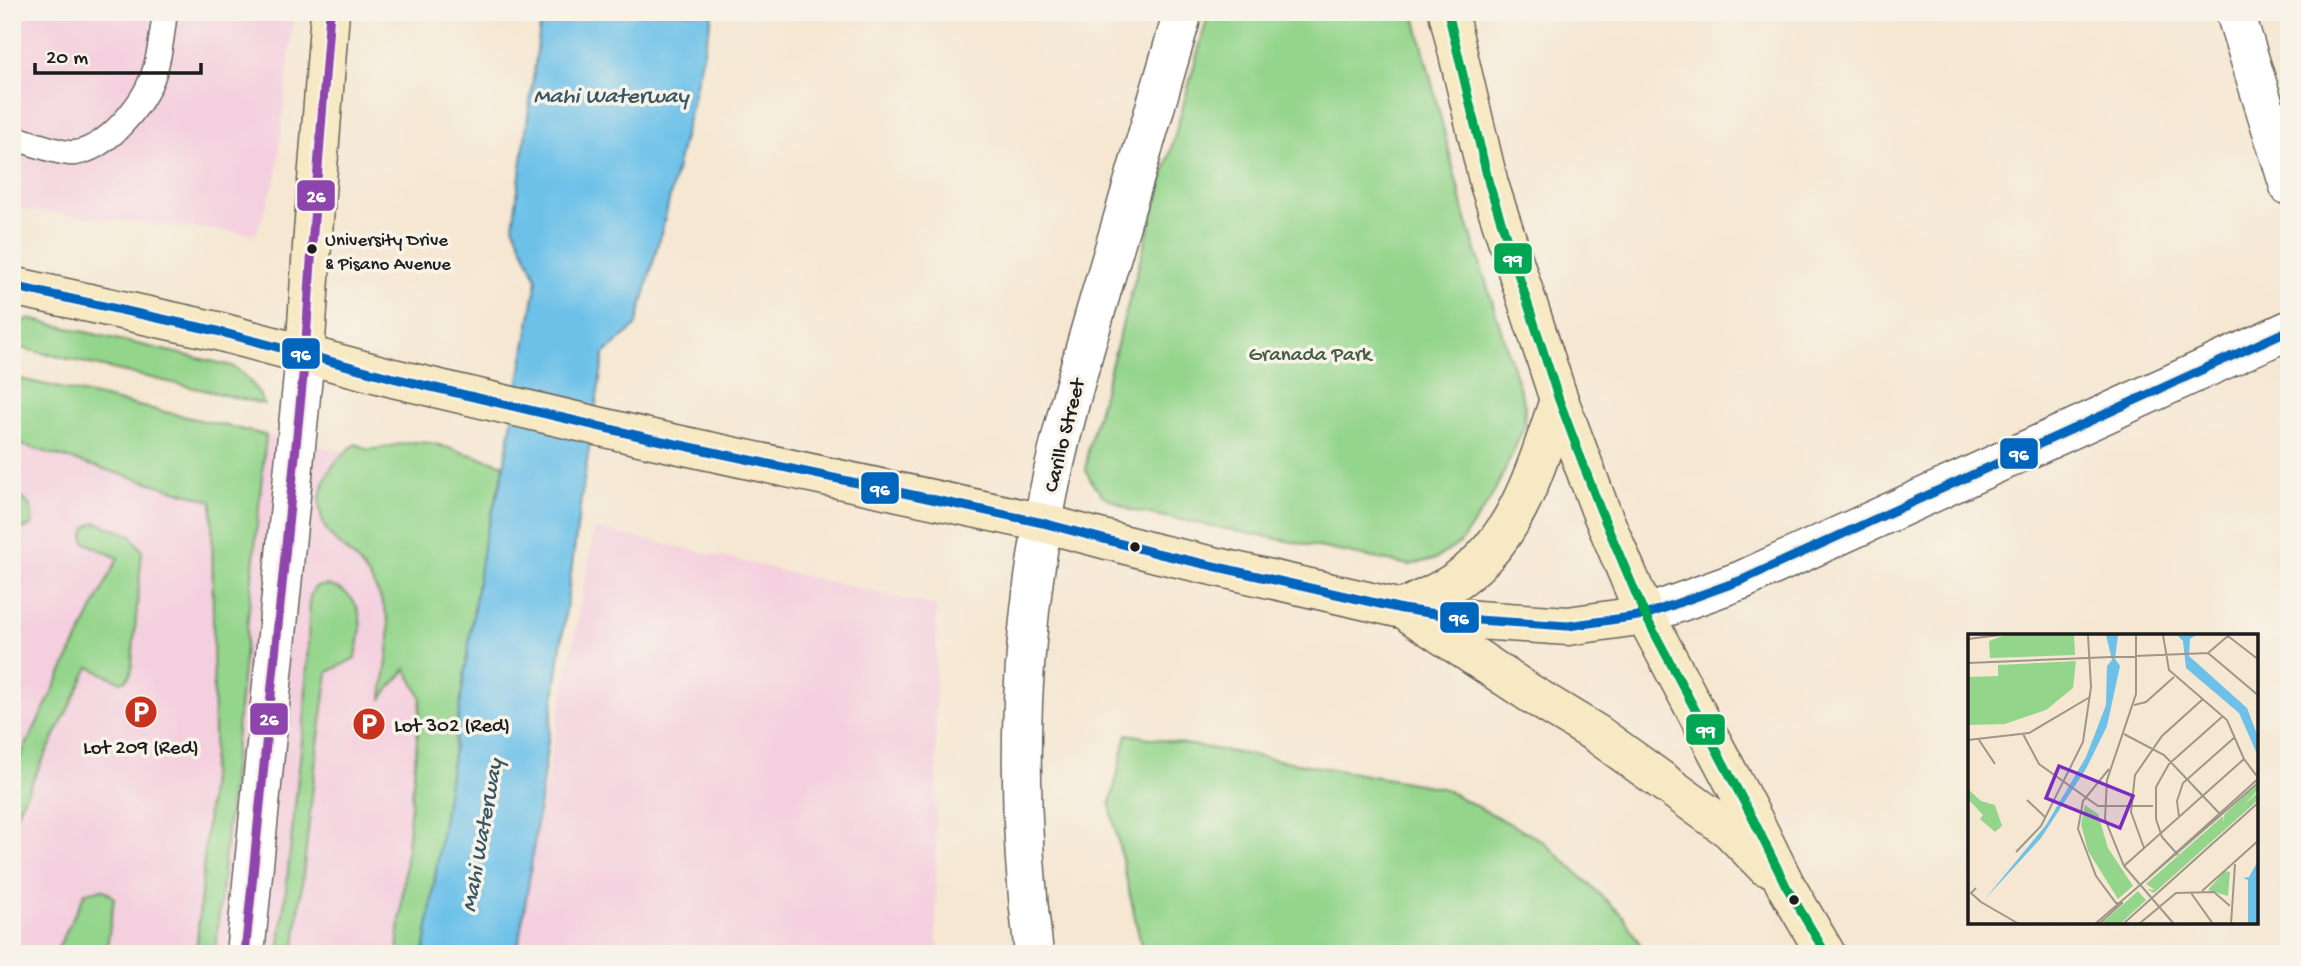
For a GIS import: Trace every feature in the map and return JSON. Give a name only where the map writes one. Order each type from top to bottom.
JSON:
[{"type":"street","points":[[245,954],[305,356],[330,12]]},
{"type":"street","name":"Carillo Street","points":[[1034,954],[1023,826],[1021,734],[1026,651],[1043,523],[1062,427],[1183,12]]},
{"type":"street","points":[[1448,12],[1489,184],[1559,400],[1600,509],[1645,615],[1786,886],[1825,954]]},
{"type":"street","points":[[2235,12],[2289,186]]},
{"type":"street","points":[[12,286],[217,331],[305,356],[648,438],[1043,523],[1156,553],[1402,609],[1477,620],[1568,626],[1645,615],[1742,580],[2289,330]]},
{"type":"street","points":[[1402,609],[1458,580],[1485,558],[1509,525],[1532,478],[1559,400]]},
{"type":"street","points":[[1402,609],[1597,734],[1700,807],[1730,831],[1786,886]]},
{"type":"lane","points":[[12,137],[74,154],[100,144],[123,123],[147,93],[159,60],[165,12]]},
{"type":"shaded area","points":[[12,12],[294,12],[276,178],[256,234],[12,209]]},
{"type":"shaded area","points":[[12,377],[266,435],[501,483],[484,540],[424,954],[12,954]]},
{"type":"shaded area","points":[[595,528],[936,606],[936,936],[940,954],[513,954]]},
{"type":"green space","name":"Granada Park","points":[[1209,12],[1414,12],[1466,219],[1525,406],[1524,427],[1490,500],[1460,543],[1435,559],[1409,565],[1130,510],[1102,495],[1086,471],[1088,449]]},
{"type":"green space","points":[[29,319],[232,366],[251,382],[264,404],[12,346],[12,325]]},
{"type":"green space","points":[[12,377],[266,435],[215,954],[196,954],[214,741],[212,501],[12,442]]},
{"type":"green space","points":[[412,442],[432,443],[505,465],[484,540],[424,954],[397,954],[421,697],[406,669],[382,698],[389,644],[386,613],[377,590],[364,570],[327,531],[320,507],[321,494],[329,471],[356,444],[369,450]]},
{"type":"green space","points":[[12,494],[23,499],[32,513],[32,525],[16,532],[12,530]]},
{"type":"green space","points":[[95,522],[131,535],[142,551],[131,674],[121,682],[89,667],[12,822],[12,774],[118,558],[86,543],[83,538],[86,528]]},
{"type":"green space","points":[[327,585],[340,589],[355,604],[361,623],[360,634],[355,658],[328,672],[294,954],[279,954],[305,712],[310,596],[315,587]]},
{"type":"green space","points":[[1127,734],[1442,788],[1543,841],[1623,916],[1646,954],[1143,954],[1110,805]]},
{"type":"green space","points":[[102,889],[114,898],[106,954],[55,954],[85,893]]},
{"type":"water","name":"Mahi Waterway","points":[[542,12],[713,12],[665,218],[636,326],[604,354],[517,954],[424,954],[484,540],[501,483],[537,279],[513,226]]},
{"type":"transit line","name":"26","points":[[245,954],[305,356],[330,12]]},
{"type":"transit line","name":"99","points":[[1448,12],[1489,184],[1559,400],[1600,509],[1645,615],[1786,886],[1826,954]]},
{"type":"transit line","name":"96","points":[[12,286],[217,331],[393,378],[648,438],[1043,523],[1156,553],[1402,609],[1477,620],[1568,626],[1645,615],[1742,580],[2289,330]]},
{"type":"place","name":"University Drive & Pisano Avenue","points":[[312,249]]},
{"type":"place","name":"Lot 209 (Red)","points":[[141,712]]},
{"type":"place","name":"Lot 302 (Red)","points":[[369,724]]}]
